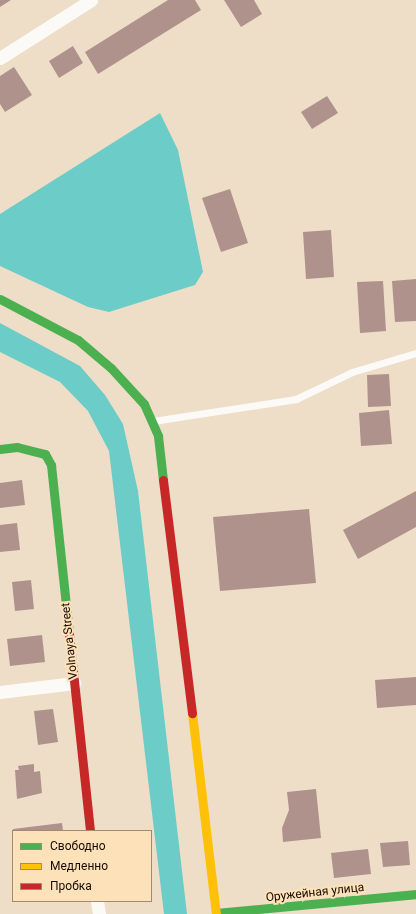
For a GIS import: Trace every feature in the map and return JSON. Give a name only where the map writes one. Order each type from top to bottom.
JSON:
[{"type":"street","points":[[0,58],[91,0]]},
{"type":"street","points":[[0,299],[78,340],[111,368],[144,404],[153,421],[158,436],[216,914]]},
{"type":"street","name":"Volnaya Street","points":[[0,449],[17,447],[44,454],[51,465],[90,830]]},
{"type":"street","points":[[0,692],[74,683]]},
{"type":"street","name":"Оружейная улица","points":[[216,914],[288,911],[416,894]]},
{"type":"street","points":[[98,902],[99,914]]},
{"type":"lane","points":[[153,421],[296,399],[352,372],[416,353]]},
{"type":"water","points":[[160,113],[178,150],[203,272],[195,285],[109,312],[88,307],[0,266],[0,214]]},
{"type":"water","points":[[0,323],[80,366],[105,395],[123,424],[138,491],[187,914],[164,914],[109,451],[88,411],[60,382],[0,352]]},
{"type":"building","points":[[0,0],[11,0],[0,7]]},
{"type":"building","points":[[168,0],[195,0],[201,10],[98,74],[85,52]]},
{"type":"building","points":[[224,0],[254,0],[262,14],[241,27]]},
{"type":"building","points":[[73,46],[83,63],[59,78],[49,61]]},
{"type":"building","points":[[14,67],[32,95],[5,112],[0,104],[0,76]]},
{"type":"building","points":[[327,96],[338,113],[312,129],[301,112]]},
{"type":"building","points":[[230,189],[248,243],[221,252],[202,198]]},
{"type":"building","points":[[331,230],[334,277],[306,279],[303,232]]},
{"type":"building","points":[[416,279],[416,321],[395,322],[392,281]]},
{"type":"building","points":[[383,281],[386,331],[360,333],[357,282]]},
{"type":"building","points":[[389,374],[391,406],[368,407],[367,375]]},
{"type":"building","points":[[389,410],[392,444],[361,446],[359,413]]},
{"type":"building","points":[[22,480],[25,505],[0,508],[0,483]]},
{"type":"building","points":[[416,491],[416,527],[358,559],[343,530]]},
{"type":"building","points":[[309,509],[316,583],[220,591],[213,517]]},
{"type":"building","points":[[17,523],[20,550],[0,552],[0,525]]},
{"type":"building","points":[[31,580],[34,609],[15,611],[12,582]]},
{"type":"building","points":[[42,635],[45,662],[10,666],[7,639]]},
{"type":"building","points":[[416,677],[416,705],[377,708],[375,680]]},
{"type":"building","points":[[53,709],[58,742],[38,745],[34,711]]},
{"type":"building","points":[[34,764],[34,772],[40,771],[42,793],[17,799],[15,770],[19,770],[18,766]]},
{"type":"building","points":[[316,789],[321,838],[283,842],[282,828],[289,810],[287,792]]},
{"type":"building","points":[[62,823],[63,830],[13,830]]},
{"type":"building","points":[[408,841],[410,865],[383,867],[380,843]]},
{"type":"building","points":[[368,849],[371,874],[334,878],[331,853]]},
{"type":"traffic: fast","points":[[0,299],[78,340],[111,368],[144,404],[158,436],[163,480]]},
{"type":"traffic: fast","points":[[0,449],[17,447],[45,454],[51,465],[69,634]]},
{"type":"traffic: fast","points":[[216,913],[416,894]]},
{"type":"traffic: slow","points":[[192,713],[216,914]]},
{"type":"traffic: jam","points":[[163,480],[192,713]]},
{"type":"traffic: jam","points":[[69,634],[90,830]]}]
